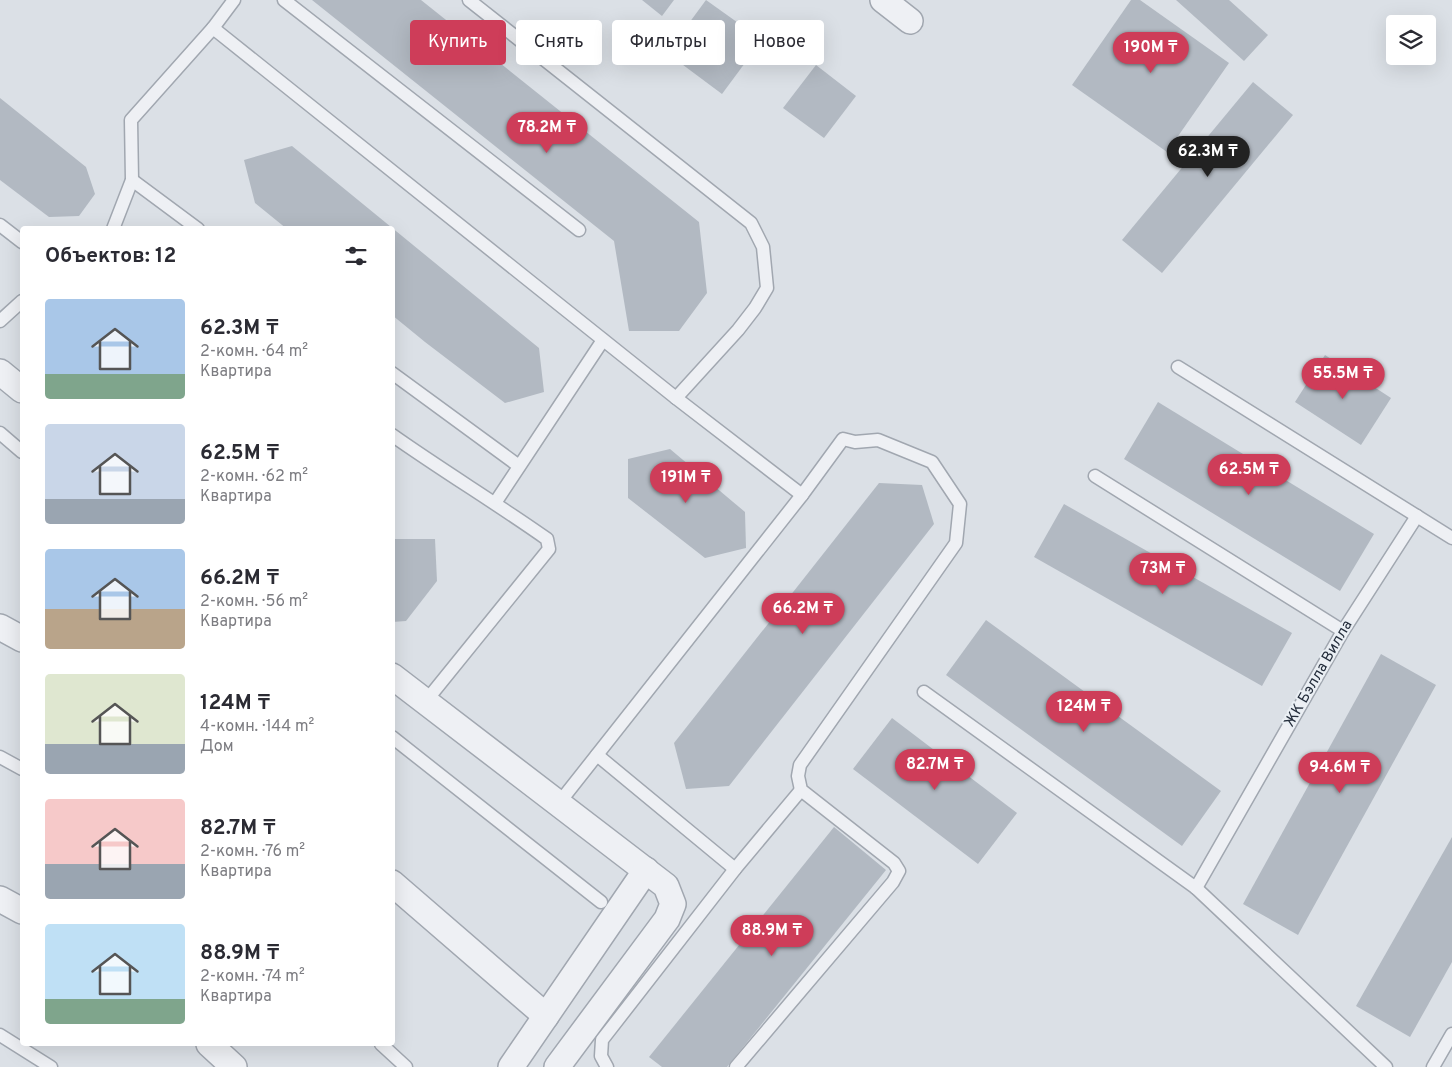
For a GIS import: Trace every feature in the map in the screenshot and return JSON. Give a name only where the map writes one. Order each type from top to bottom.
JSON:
[{"type":"street","points":[[883,0],[910,21]]},
{"type":"street","points":[[0,372],[20,388]]},
{"type":"street","points":[[0,627],[20,638]]},
{"type":"street","points":[[395,678],[666,886],[673,904],[667,919],[557,1067]]},
{"type":"street","points":[[512,1067],[546,1016],[609,908],[646,870]]},
{"type":"street","points":[[395,886],[546,1016]]},
{"type":"street","points":[[0,899],[20,910]]},
{"type":"street","points":[[211,1046],[234,1067]]},
{"type":"lane","points":[[114,226],[132,180],[130,120],[213,28],[234,0]]},
{"type":"lane","points":[[284,0],[578,230]]},
{"type":"lane","points":[[469,0],[751,223],[763,247],[767,288],[738,330],[676,398]]},
{"type":"lane","points":[[213,28],[676,398],[802,495]]},
{"type":"lane","points":[[132,180],[194,226]]},
{"type":"lane","points":[[0,225],[20,240]]},
{"type":"lane","points":[[0,321],[20,303]]},
{"type":"lane","points":[[495,503],[603,340]]},
{"type":"lane","points":[[1178,367],[1452,538]]},
{"type":"lane","points":[[395,375],[519,466]]},
{"type":"lane","points":[[0,434],[20,450]]},
{"type":"lane","points":[[395,437],[547,539],[549,549],[426,702]]},
{"type":"lane","points":[[559,803],[802,495],[843,439],[855,442],[878,440],[932,462],[960,504],[956,543],[800,765],[798,776],[801,790],[894,864],[899,871],[893,882],[736,1067]]},
{"type":"lane","points":[[1095,476],[1343,632]]},
{"type":"lane","name":"ЖК Бэлла Вилла","points":[[1196,888],[1343,632],[1416,516]]},
{"type":"lane","points":[[924,692],[1196,888],[1386,1067]]},
{"type":"lane","points":[[395,740],[609,908]]},
{"type":"lane","points":[[597,755],[735,869]]},
{"type":"lane","points":[[0,757],[20,768]]},
{"type":"lane","points":[[607,1067],[601,1056],[602,1040],[735,869],[801,790]]},
{"type":"lane","points":[[1433,1067],[1452,1034]]},
{"type":"lane","points":[[0,1035],[51,1067]]},
{"type":"lane","points":[[383,1046],[406,1067]]},
{"type":"building","points":[[312,0],[421,0],[446,20],[410,20],[410,65],[502,65],[699,222],[707,293],[679,331],[629,331],[614,241]]},
{"type":"building","points":[[642,0],[674,0],[662,16]]},
{"type":"building","points":[[706,0],[735,21],[735,65],[743,65],[722,94],[683,65],[725,65],[725,20],[691,20]]},
{"type":"building","points":[[1131,0],[1140,0],[1229,63],[1167,152],[1072,85]]},
{"type":"building","points":[[1176,0],[1229,0],[1268,35],[1244,61]]},
{"type":"building","points":[[816,65],[856,96],[824,138],[783,108]]},
{"type":"building","points":[[1253,82],[1293,115],[1162,273],[1122,240]]},
{"type":"building","points":[[0,98],[86,167],[95,194],[79,216],[49,217],[0,180]]},
{"type":"building","points":[[292,146],[390,226],[283,226],[255,203],[244,160]]},
{"type":"building","points":[[395,230],[539,348],[544,392],[505,403],[395,317]]},
{"type":"building","points":[[1325,355],[1391,398],[1361,445],[1295,402]]},
{"type":"building","points":[[1158,402],[1374,534],[1340,591],[1124,459]]},
{"type":"building","points":[[670,449],[745,512],[746,548],[705,558],[628,498],[628,459]]},
{"type":"building","points":[[879,483],[922,485],[934,524],[729,786],[686,789],[674,743]]},
{"type":"building","points":[[1064,504],[1292,633],[1262,686],[1034,557]]},
{"type":"building","points":[[395,539],[435,539],[437,581],[406,621],[395,622]]},
{"type":"building","points":[[986,620],[1221,791],[1182,846],[946,675]]},
{"type":"building","points":[[1381,654],[1436,685],[1298,935],[1243,904]]},
{"type":"building","points":[[892,718],[1017,813],[978,864],[853,769]]},
{"type":"building","points":[[834,827],[886,870],[727,1067],[662,1067],[649,1057]]},
{"type":"building","points":[[1452,837],[1452,962],[1410,1037],[1356,1006]]}]
